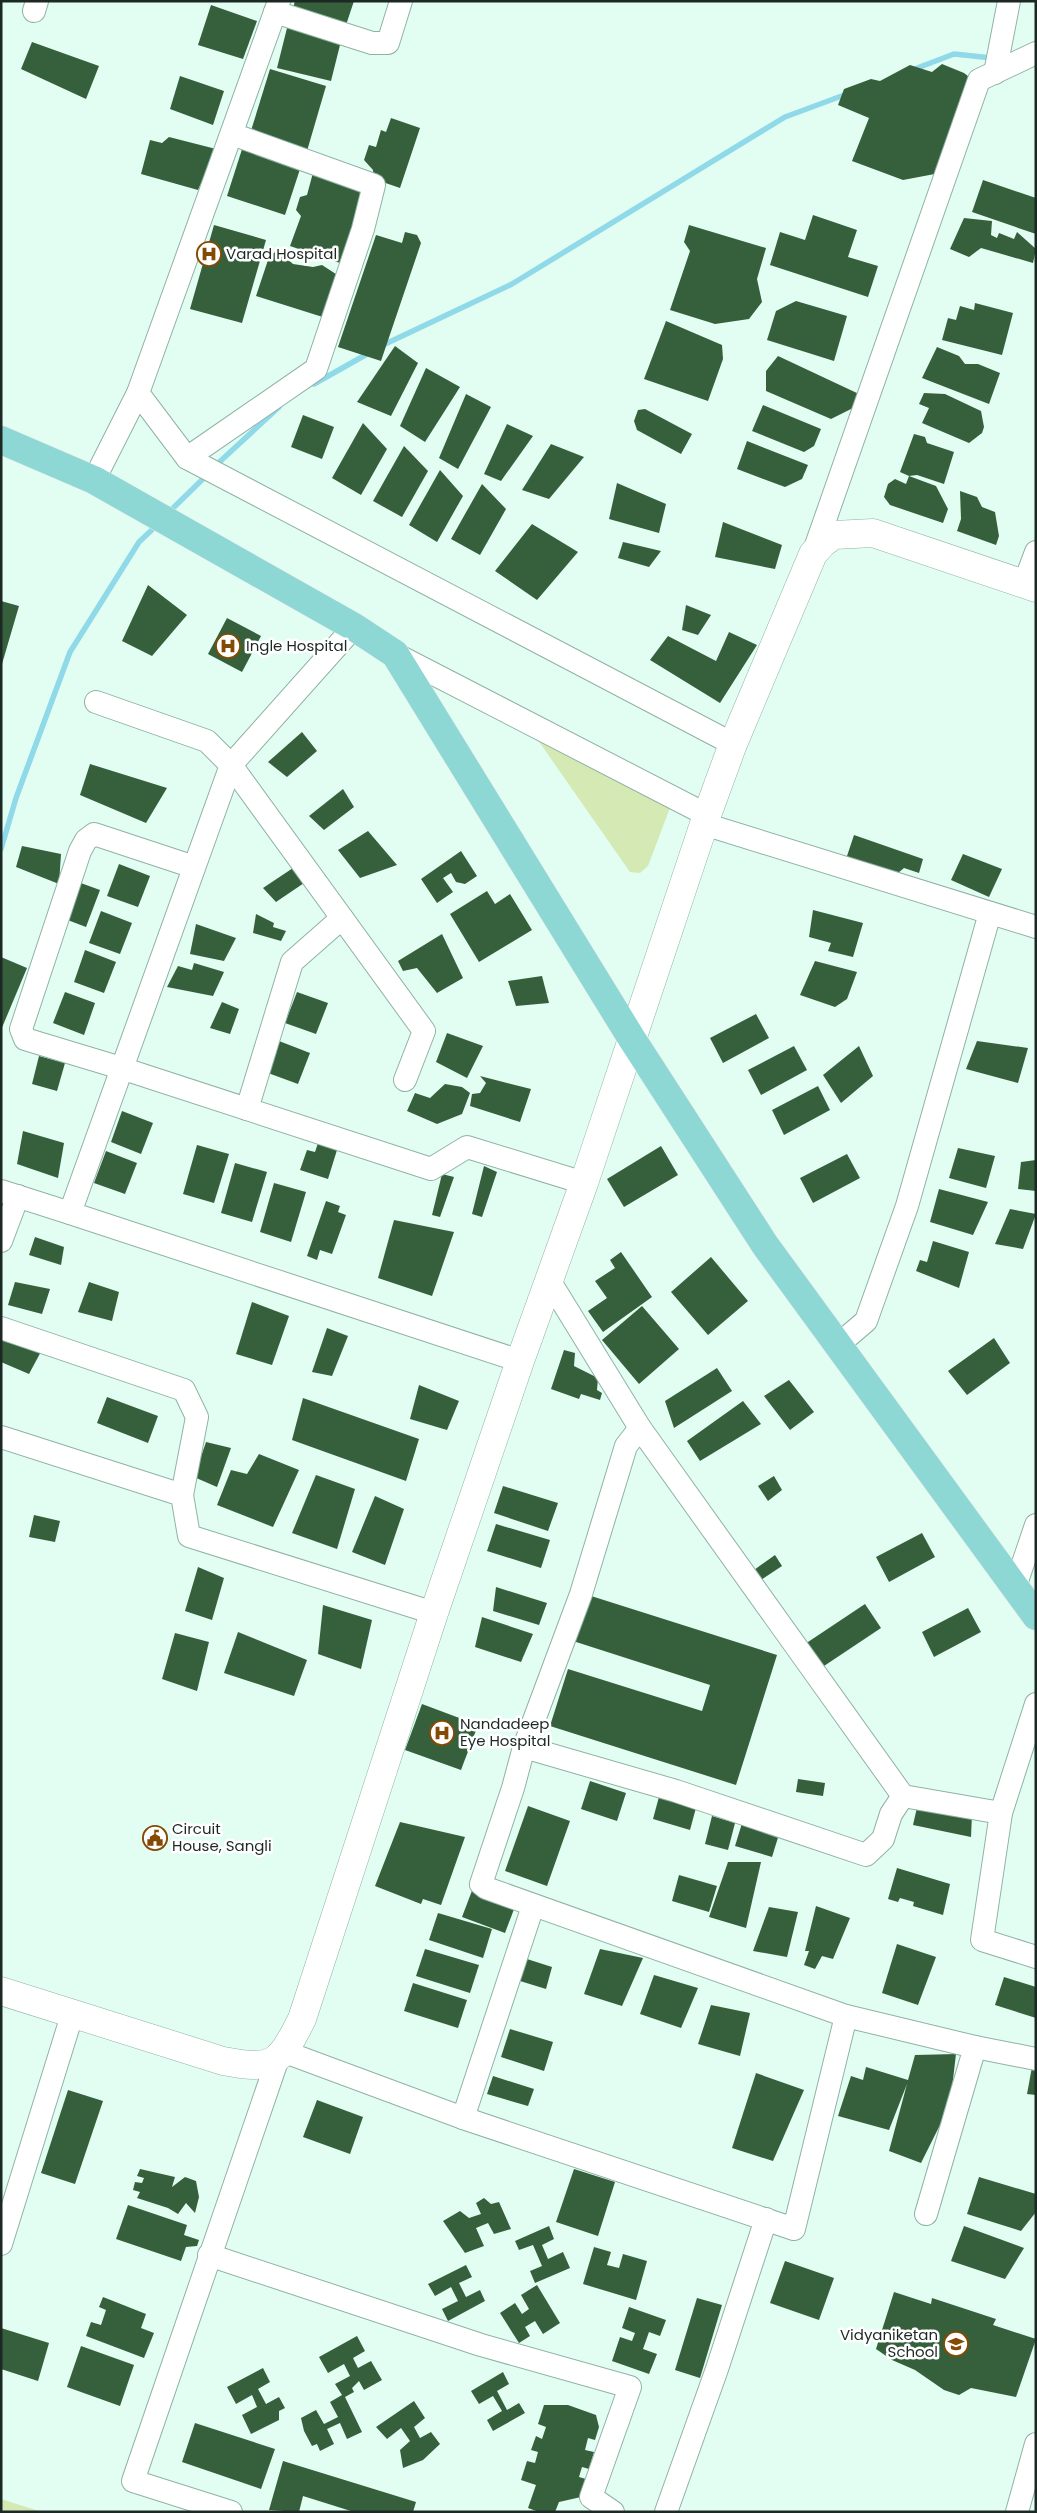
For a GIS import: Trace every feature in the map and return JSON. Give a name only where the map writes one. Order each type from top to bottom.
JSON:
[{"type":"main road","points":[[1,440],[94,480],[354,627],[395,654],[632,1039],[765,1245],[1036,1616]]},
{"type":"street","points":[[94,480],[138,394],[277,7],[372,43],[388,44],[401,1]]},
{"type":"street","points":[[995,73],[1009,1]]},
{"type":"street","points":[[231,2512],[133,2481],[209,2255],[281,2056],[302,2019],[434,1613],[520,1361],[584,1183],[705,820],[733,744],[813,554],[979,80],[1036,54]]},
{"type":"street","points":[[187,458],[316,369],[363,229],[374,185],[232,134]]},
{"type":"street","points":[[138,394],[187,458],[733,744]]},
{"type":"street","points":[[813,554],[834,535],[873,533],[1030,586],[1036,552]]},
{"type":"street","points":[[70,1213],[231,765],[354,627]]},
{"type":"street","points":[[395,654],[705,820],[1036,927]]},
{"type":"street","points":[[96,702],[207,741],[231,765],[424,1031],[405,1080]]},
{"type":"street","points":[[194,867],[94,834],[86,840],[80,851],[21,1028],[25,1039],[122,1068],[431,1169],[467,1147],[584,1183]]},
{"type":"street","points":[[839,1344],[866,1322],[907,1206],[990,913]]},
{"type":"street","points":[[247,1109],[292,962],[342,918]]},
{"type":"street","points":[[1,1241],[9,1193],[520,1361]]},
{"type":"street","points":[[549,1280],[640,1428],[902,1796],[1001,1813]]},
{"type":"street","points":[[1,1328],[184,1390],[197,1417],[182,1494],[189,1536],[434,1613]]},
{"type":"street","points":[[640,1428],[626,1446],[581,1594],[524,1747],[513,1788],[481,1884],[486,1888],[533,1906],[846,2016],[975,2047],[1036,2059]]},
{"type":"street","points":[[1,1437],[182,1494]]},
{"type":"street","points":[[1014,1587],[1036,1525]]},
{"type":"street","points":[[1036,1704],[1001,1813],[982,1940],[1036,1957]]},
{"type":"street","points":[[524,1747],[676,1791],[866,1855],[883,1839],[890,1814],[902,1796]]},
{"type":"street","points":[[463,2118],[533,1906]]},
{"type":"street","points":[[1,1991],[73,2012],[223,2061],[247,2065],[281,2056],[794,2229],[846,2016]]},
{"type":"street","points":[[1,2244],[9,2194],[73,2012]]},
{"type":"street","points":[[926,2214],[975,2047]]},
{"type":"street","points":[[666,2512],[717,2369],[766,2219]]},
{"type":"street","points":[[209,2255],[481,2345],[630,2387],[591,2497],[613,2512]]},
{"type":"street","points":[[1017,2512],[1036,2444]]},
{"type":"green space","points":[[526,723],[671,805],[648,866],[640,873],[630,872]]},
{"type":"green space","points":[[1,2499],[42,2512],[1,2512]]},
{"type":"building","points":[[295,1],[354,1],[346,25],[293,8]]},
{"type":"building","points":[[211,5],[257,21],[243,59],[198,45]]},
{"type":"building","points":[[288,24],[342,37],[331,81],[277,68]]},
{"type":"building","points":[[32,42],[99,66],[86,99],[21,69]]},
{"type":"building","points":[[942,64],[964,73],[977,83],[940,173],[903,180],[852,161],[869,118],[838,105],[844,89],[871,79],[880,81],[910,65],[932,72]]},
{"type":"building","points":[[270,69],[326,86],[307,151],[250,134]]},
{"type":"building","points":[[180,76],[224,91],[213,125],[170,109]]},
{"type":"building","points":[[391,118],[420,128],[400,188],[374,179],[373,170],[364,160],[369,145],[376,147],[381,130],[386,132]]},
{"type":"building","points":[[169,137],[216,149],[198,190],[141,174],[150,140],[162,143]]},
{"type":"building","points":[[244,143],[302,163],[285,215],[227,196]]},
{"type":"building","points":[[314,169],[369,188],[343,264],[290,246],[301,216],[296,210],[300,197],[307,195]]},
{"type":"building","points":[[983,180],[1036,198],[1036,234],[972,212]]},
{"type":"building","points":[[813,215],[857,230],[848,257],[878,266],[868,297],[770,265],[780,232],[805,240]]},
{"type":"building","points":[[964,218],[992,221],[991,235],[997,238],[999,233],[1014,239],[1017,232],[1036,249],[1033,263],[981,248],[969,257],[950,249]]},
{"type":"building","points":[[214,225],[266,240],[242,323],[190,309]]},
{"type":"building","points":[[689,225],[766,248],[757,279],[762,302],[749,319],[715,324],[670,310],[690,251],[684,242]]},
{"type":"building","points":[[405,232],[417,235],[421,243],[381,361],[338,347],[376,235],[402,243]]},
{"type":"building","points":[[279,251],[293,264],[313,267],[322,265],[342,278],[329,319],[256,296],[270,254]]},
{"type":"building","points":[[796,301],[847,316],[834,361],[767,340],[776,311]]},
{"type":"building","points":[[975,303],[1013,313],[1002,355],[942,340],[948,318],[956,320],[960,306],[974,310]]},
{"type":"building","points":[[666,321],[722,345],[723,359],[708,401],[644,379]]},
{"type":"building","points":[[395,346],[418,363],[391,416],[357,402]]},
{"type":"building","points":[[937,347],[959,356],[965,364],[978,364],[1000,373],[989,404],[922,378]]},
{"type":"building","points":[[778,356],[859,394],[853,408],[831,419],[766,391],[766,371]]},
{"type":"building","points":[[426,368],[460,387],[425,442],[400,426]]},
{"type":"building","points":[[924,393],[945,394],[981,411],[984,427],[982,433],[969,443],[922,423],[929,408],[919,404]]},
{"type":"building","points":[[466,394],[491,407],[458,469],[439,458]]},
{"type":"building","points":[[763,405],[821,429],[814,446],[804,452],[752,431]]},
{"type":"building","points":[[645,409],[692,434],[681,454],[637,430],[634,421],[638,410]]},
{"type":"building","points":[[303,415],[334,427],[322,459],[291,447]]},
{"type":"building","points":[[363,423],[387,449],[361,495],[332,478]]},
{"type":"building","points":[[507,424],[533,436],[501,481],[484,474]]},
{"type":"building","points":[[914,434],[925,437],[927,443],[954,452],[944,484],[917,475],[909,476],[900,472]]},
{"type":"building","points":[[747,441],[808,465],[802,479],[785,487],[737,469]]},
{"type":"building","points":[[551,444],[584,457],[549,499],[522,490]]},
{"type":"building","points":[[404,446],[428,471],[402,517],[373,501]]},
{"type":"building","points":[[440,470],[463,496],[437,542],[409,525]]},
{"type":"building","points":[[909,476],[936,486],[948,509],[943,523],[890,505],[884,497],[888,484],[895,479],[906,484]]},
{"type":"building","points":[[617,483],[666,504],[659,533],[609,519]]},
{"type":"building","points":[[482,484],[506,509],[480,555],[451,539]]},
{"type":"building","points":[[960,491],[977,497],[982,507],[995,512],[999,536],[996,545],[957,531],[961,519]]},
{"type":"building","points":[[723,522],[782,545],[775,569],[715,557]]},
{"type":"building","points":[[532,524],[578,552],[537,600],[495,571]]},
{"type":"building","points":[[623,542],[661,551],[649,567],[618,558]]},
{"type":"building","points":[[148,585],[187,615],[152,656],[122,641]]},
{"type":"building","points":[[1,601],[19,606],[2,664],[1,664]]},
{"type":"building","points":[[686,605],[711,615],[698,635],[682,630]]},
{"type":"building","points":[[227,618],[261,636],[242,672],[208,654]]},
{"type":"building","points":[[729,632],[757,645],[720,703],[650,660],[668,636],[716,661]]},
{"type":"building","points":[[302,732],[317,751],[287,777],[268,762]]},
{"type":"building","points":[[90,764],[167,788],[146,823],[80,795]]},
{"type":"building","points":[[343,789],[354,807],[324,830],[309,816]]},
{"type":"building","points":[[368,831],[397,865],[360,878],[338,850]]},
{"type":"building","points":[[854,835],[923,859],[919,873],[904,868],[892,878],[845,862]]},
{"type":"building","points":[[22,846],[61,854],[59,884],[16,867]]},
{"type":"building","points":[[461,851],[477,876],[465,884],[456,882],[451,873],[443,878],[453,892],[437,903],[421,879]]},
{"type":"building","points":[[963,854],[1002,869],[989,897],[951,880]]},
{"type":"building","points":[[119,864],[150,876],[138,907],[107,896]]},
{"type":"building","points":[[296,866],[307,881],[276,902],[263,888]]},
{"type":"building","points":[[78,882],[100,890],[86,927],[65,919]]},
{"type":"building","points":[[487,891],[495,904],[510,894],[532,930],[479,962],[450,914]]},
{"type":"building","points":[[813,910],[863,923],[853,957],[828,951],[831,943],[809,937]]},
{"type":"building","points":[[101,911],[132,923],[120,954],[89,943]]},
{"type":"building","points":[[256,914],[274,923],[273,927],[286,931],[281,941],[253,933]]},
{"type":"building","points":[[196,924],[236,938],[224,961],[190,954]]},
{"type":"building","points":[[442,934],[463,978],[437,993],[417,968],[403,971],[398,961]]},
{"type":"building","points":[[85,950],[116,962],[104,993],[74,982]]},
{"type":"building","points":[[1,957],[27,968],[1,1030]]},
{"type":"building","points":[[815,961],[857,972],[847,999],[835,1007],[800,995]]},
{"type":"building","points":[[194,963],[224,972],[213,996],[167,987],[178,966],[192,970]]},
{"type":"building","points":[[542,976],[549,1003],[516,1006],[508,981]]},
{"type":"building","points":[[65,992],[95,1003],[84,1035],[53,1023]]},
{"type":"building","points":[[297,992],[328,1003],[316,1034],[285,1023]]},
{"type":"building","points":[[222,1002],[239,1009],[230,1034],[210,1028]]},
{"type":"building","points":[[756,1014],[769,1038],[723,1063],[710,1038]]},
{"type":"building","points":[[447,1033],[483,1046],[467,1078],[436,1062]]},
{"type":"building","points":[[279,1041],[310,1053],[298,1084],[268,1073]]},
{"type":"building","points":[[977,1041],[1028,1048],[1018,1083],[966,1069]]},
{"type":"building","points":[[794,1046],[807,1070],[761,1095],[748,1070]]},
{"type":"building","points":[[859,1046],[873,1076],[841,1103],[823,1075]]},
{"type":"building","points":[[39,1056],[65,1063],[57,1091],[32,1084]]},
{"type":"building","points":[[480,1076],[531,1089],[520,1122],[470,1106],[472,1094],[480,1093],[486,1083]]},
{"type":"building","points":[[445,1084],[462,1087],[470,1093],[462,1114],[437,1124],[407,1111],[415,1093],[430,1098]]},
{"type":"building","points":[[818,1086],[830,1110],[784,1135],[772,1110]]},
{"type":"building","points":[[122,1111],[153,1123],[141,1154],[111,1142]]},
{"type":"building","points":[[23,1131],[64,1143],[58,1178],[17,1164]]},
{"type":"building","points":[[318,1143],[337,1150],[328,1179],[300,1170],[307,1150],[315,1152]]},
{"type":"building","points":[[197,1145],[229,1154],[214,1203],[183,1194]]},
{"type":"building","points":[[661,1146],[678,1175],[624,1207],[607,1179]]},
{"type":"building","points":[[958,1148],[995,1156],[986,1188],[949,1178]]},
{"type":"building","points":[[106,1151],[137,1163],[125,1194],[94,1183]]},
{"type":"building","points":[[847,1154],[860,1178],[813,1203],[800,1178]]},
{"type":"building","points":[[1036,1160],[1036,1191],[1018,1189],[1021,1162]]},
{"type":"building","points":[[235,1163],[267,1172],[252,1222],[221,1213]]},
{"type":"building","points":[[484,1166],[497,1172],[482,1217],[472,1214]]},
{"type":"building","points":[[442,1174],[454,1177],[440,1217],[432,1215]]},
{"type":"building","points":[[274,1183],[306,1192],[291,1242],[260,1232]]},
{"type":"building","points":[[939,1189],[988,1202],[973,1235],[930,1222]]},
{"type":"building","points":[[326,1201],[340,1206],[338,1212],[346,1215],[332,1254],[320,1250],[317,1260],[307,1256]]},
{"type":"building","points":[[1010,1209],[1036,1214],[1023,1249],[995,1244]]},
{"type":"building","points":[[394,1220],[454,1232],[432,1296],[378,1278]]},
{"type":"building","points":[[35,1237],[64,1247],[61,1265],[29,1255]]},
{"type":"building","points":[[933,1241],[969,1252],[959,1288],[916,1271],[920,1260],[927,1262]]},
{"type":"building","points":[[621,1252],[652,1297],[603,1332],[588,1311],[607,1298],[595,1281],[615,1268],[610,1260]]},
{"type":"building","points":[[711,1257],[748,1301],[708,1335],[671,1292]]},
{"type":"building","points":[[15,1282],[50,1289],[42,1314],[8,1305]]},
{"type":"building","points":[[89,1282],[119,1292],[112,1321],[78,1312]]},
{"type":"building","points":[[252,1302],[289,1316],[272,1365],[236,1354]]},
{"type":"building","points":[[642,1306],[679,1349],[639,1384],[602,1340]]},
{"type":"building","points":[[327,1328],[348,1336],[332,1376],[312,1372]]},
{"type":"building","points":[[1,1331],[44,1346],[29,1374],[1,1362]]},
{"type":"building","points":[[994,1338],[1010,1363],[967,1395],[948,1371]]},
{"type":"building","points":[[564,1350],[575,1353],[574,1366],[598,1378],[597,1390],[602,1393],[600,1400],[581,1394],[579,1399],[551,1389]]},
{"type":"building","points":[[717,1368],[732,1391],[674,1428],[665,1401]]},
{"type":"building","points":[[789,1380],[814,1412],[790,1430],[764,1396]]},
{"type":"building","points":[[419,1385],[459,1401],[447,1430],[410,1419]]},
{"type":"building","points":[[107,1397],[158,1416],[148,1443],[97,1423]]},
{"type":"building","points":[[303,1398],[419,1439],[406,1481],[292,1440]]},
{"type":"building","points":[[743,1401],[761,1424],[700,1461],[687,1441]]},
{"type":"building","points":[[206,1442],[231,1448],[217,1487],[194,1477]]},
{"type":"building","points":[[259,1454],[299,1470],[273,1527],[217,1505],[231,1470],[247,1474]]},
{"type":"building","points":[[316,1475],[355,1489],[337,1549],[292,1533]]},
{"type":"building","points":[[774,1476],[782,1490],[768,1501],[758,1486]]},
{"type":"building","points":[[503,1486],[558,1503],[548,1531],[494,1513]]},
{"type":"building","points":[[375,1496],[404,1509],[385,1565],[352,1552]]},
{"type":"building","points":[[34,1515],[60,1521],[55,1542],[29,1537]]},
{"type":"building","points":[[496,1524],[550,1540],[541,1568],[487,1551]]},
{"type":"building","points":[[922,1533],[935,1557],[889,1582],[876,1557]]},
{"type":"building","points":[[775,1555],[782,1566],[761,1580],[754,1570]]},
{"type":"building","points":[[198,1567],[224,1578],[212,1620],[185,1611]]},
{"type":"building","points":[[496,1587],[547,1603],[539,1625],[493,1611]]},
{"type":"building","points":[[588,1595],[777,1655],[736,1785],[550,1726],[568,1669],[702,1711],[710,1685],[573,1641]]},
{"type":"building","points":[[865,1604],[881,1628],[821,1668],[805,1644]]},
{"type":"building","points":[[323,1605],[372,1620],[361,1669],[318,1654]]},
{"type":"building","points":[[968,1608],[981,1632],[934,1657],[922,1632]]},
{"type":"building","points":[[482,1617],[533,1634],[521,1662],[475,1647]]},
{"type":"building","points":[[238,1632],[307,1660],[294,1696],[224,1673]]},
{"type":"building","points":[[175,1633],[209,1642],[197,1691],[162,1679]]},
{"type":"building","points":[[422,1704],[478,1725],[461,1770],[405,1750]]},
{"type":"building","points":[[798,1779],[825,1783],[823,1796],[796,1792]]},
{"type":"building","points":[[590,1781],[626,1793],[617,1821],[581,1809]]},
{"type":"building","points":[[660,1793],[697,1804],[690,1830],[653,1819]]},
{"type":"building","points":[[918,1803],[972,1814],[971,1837],[913,1825]]},
{"type":"building","points":[[528,1806],[570,1821],[547,1886],[505,1871]]},
{"type":"building","points":[[712,1816],[735,1823],[728,1850],[705,1844]]},
{"type":"building","points":[[743,1820],[780,1831],[772,1857],[735,1846]]},
{"type":"building","points":[[400,1822],[465,1837],[441,1905],[423,1899],[421,1904],[375,1886]]},
{"type":"building","points":[[728,1862],[761,1862],[746,1928],[709,1917]]},
{"type":"building","points":[[897,1868],[950,1884],[943,1915],[913,1906],[914,1902],[900,1898],[898,1902],[888,1899]]},
{"type":"building","points":[[679,1875],[717,1886],[709,1912],[672,1901]]},
{"type":"building","points":[[473,1888],[516,1904],[505,1933],[462,1917]]},
{"type":"building","points":[[816,1906],[850,1918],[833,1959],[822,1956],[815,1969],[804,1965],[809,1951],[805,1951]]},
{"type":"building","points":[[769,1907],[798,1912],[787,1957],[753,1951]]},
{"type":"building","points":[[438,1913],[492,1929],[483,1958],[429,1940]]},
{"type":"building","points":[[897,1944],[936,1957],[918,2005],[882,1993]]},
{"type":"building","points":[[425,1949],[479,1965],[470,1993],[416,1976]]},
{"type":"building","points":[[600,1949],[643,1958],[622,2006],[584,1994]]},
{"type":"building","points":[[527,1959],[552,1967],[546,1989],[520,1981]]},
{"type":"building","points":[[654,1975],[698,1988],[681,2028],[640,2014]]},
{"type":"building","points":[[1004,1977],[1036,1987],[1036,2018],[995,2005]]},
{"type":"building","points":[[413,1983],[467,2000],[458,2028],[404,2011]]},
{"type":"building","points":[[711,2005],[750,2013],[740,2056],[698,2044]]},
{"type":"building","points":[[510,2029],[553,2042],[544,2071],[501,2057]]},
{"type":"building","points":[[956,2054],[950,2105],[921,2163],[889,2151],[907,2084],[889,2130],[838,2116],[851,2076],[863,2080],[866,2067],[908,2080],[915,2055]]},
{"type":"building","points":[[1032,2067],[1036,2067],[1036,2095],[1027,2094]]},
{"type":"building","points":[[756,2073],[804,2090],[773,2161],[732,2148]]},
{"type":"building","points":[[493,2076],[534,2089],[528,2106],[487,2094]]},
{"type":"building","points":[[68,2090],[103,2101],[75,2184],[41,2173]]},
{"type":"building","points":[[317,2100],[363,2117],[350,2154],[303,2137]]},
{"type":"building","points":[[140,2169],[175,2177],[172,2187],[185,2177],[196,2181],[199,2197],[195,2213],[186,2203],[178,2214],[168,2208],[137,2198],[140,2192],[133,2190],[135,2182],[142,2183],[144,2178],[137,2176]]},
{"type":"building","points":[[574,2169],[615,2182],[598,2236],[556,2222]]},
{"type":"building","points":[[979,2177],[1036,2194],[1036,2212],[1021,2231],[967,2214]]},
{"type":"building","points":[[484,2198],[491,2204],[499,2202],[511,2229],[494,2234],[488,2223],[476,2228],[484,2246],[465,2253],[443,2221],[460,2211],[469,2218],[481,2214],[476,2203]]},
{"type":"building","points":[[128,2205],[187,2225],[184,2235],[199,2240],[197,2246],[186,2247],[181,2261],[116,2239]]},
{"type":"building","points":[[549,2226],[554,2239],[542,2245],[548,2259],[563,2252],[570,2268],[535,2283],[530,2271],[542,2266],[533,2245],[519,2250],[515,2241]]},
{"type":"building","points":[[964,2226],[1024,2248],[1005,2279],[951,2261]]},
{"type":"building","points":[[594,2247],[611,2252],[607,2265],[619,2268],[623,2254],[647,2261],[636,2300],[583,2284]]},
{"type":"building","points":[[785,2261],[834,2278],[819,2320],[770,2303]]},
{"type":"building","points":[[466,2265],[472,2277],[459,2283],[466,2297],[480,2290],[485,2301],[448,2321],[442,2309],[458,2301],[451,2287],[435,2296],[428,2284]]},
{"type":"building","points":[[537,2285],[560,2323],[543,2334],[535,2321],[525,2327],[530,2336],[519,2343],[500,2313],[515,2303],[522,2314],[529,2309],[521,2295]]},
{"type":"building","name":"Vidyaniketan School","points":[[894,2292],[931,2304],[932,2298],[996,2319],[993,2325],[1036,2339],[1016,2397],[971,2388],[959,2395],[944,2390],[915,2370],[892,2360],[876,2349]]},
{"type":"building","points":[[103,2297],[146,2314],[141,2328],[154,2333],[144,2358],[86,2336],[91,2322],[101,2325],[106,2310],[99,2307]]},
{"type":"building","points":[[697,2298],[722,2305],[700,2378],[675,2370]]},
{"type":"building","points":[[629,2307],[666,2320],[660,2336],[649,2332],[643,2349],[657,2354],[649,2374],[612,2361],[620,2337],[632,2341],[635,2333],[622,2328]]},
{"type":"building","points":[[1,2328],[49,2343],[38,2381],[1,2369]]},
{"type":"building","points":[[357,2336],[365,2351],[353,2358],[358,2368],[371,2361],[382,2380],[364,2390],[359,2381],[352,2388],[354,2392],[345,2397],[362,2432],[347,2439],[340,2423],[327,2429],[334,2444],[320,2451],[317,2444],[312,2446],[304,2431],[301,2418],[316,2410],[324,2424],[338,2417],[330,2402],[342,2395],[335,2384],[350,2376],[344,2364],[328,2373],[319,2357]]},
{"type":"building","points":[[81,2346],[134,2365],[120,2406],[67,2387]]},
{"type":"building","points":[[263,2368],[270,2382],[258,2389],[266,2404],[279,2397],[285,2408],[279,2411],[279,2420],[251,2434],[242,2415],[257,2407],[252,2395],[236,2404],[227,2387]]},
{"type":"building","points":[[503,2372],[509,2384],[497,2391],[507,2410],[519,2403],[525,2413],[493,2431],[487,2420],[502,2411],[493,2396],[479,2404],[471,2391]]},
{"type":"building","points":[[414,2401],[425,2418],[414,2427],[420,2438],[431,2432],[440,2444],[423,2460],[403,2468],[400,2450],[410,2441],[401,2428],[387,2439],[376,2427]]},
{"type":"building","points":[[544,2405],[568,2405],[596,2415],[599,2427],[595,2440],[588,2438],[585,2450],[594,2452],[589,2469],[582,2467],[579,2477],[586,2479],[581,2497],[559,2502],[555,2512],[539,2512],[528,2508],[536,2485],[521,2480],[527,2461],[535,2463],[538,2452],[531,2450],[536,2436],[542,2439],[546,2427],[538,2424]]},
{"type":"building","points":[[195,2423],[275,2449],[261,2489],[182,2462]]},
{"type":"building","points":[[283,2461],[416,2502],[413,2512],[354,2512],[303,2496],[299,2512],[269,2510]]},
{"type":"waterway","points":[[912,70],[954,54],[992,58]]},
{"type":"waterway","points":[[381,346],[512,284],[785,117],[847,94]]},
{"type":"waterway","points":[[314,384],[369,353]]},
{"type":"waterway","points":[[214,467],[279,407]]},
{"type":"waterway","points":[[168,513],[208,474]]},
{"type":"waterway","points":[[1,849],[16,798],[70,652],[139,542],[157,525]]},
{"type":"place","name":"Varad Hospital","points":[[209,254]]},
{"type":"place","name":"Ingle Hospital","points":[[228,646]]},
{"type":"place","name":"Nandadeep Eye Hospital","points":[[442,1733]]},
{"type":"place","name":"Circuit House, Sangli","points":[[155,1838]]},
{"type":"place","name":"Vidyaniketan School","points":[[956,2344]]}]
